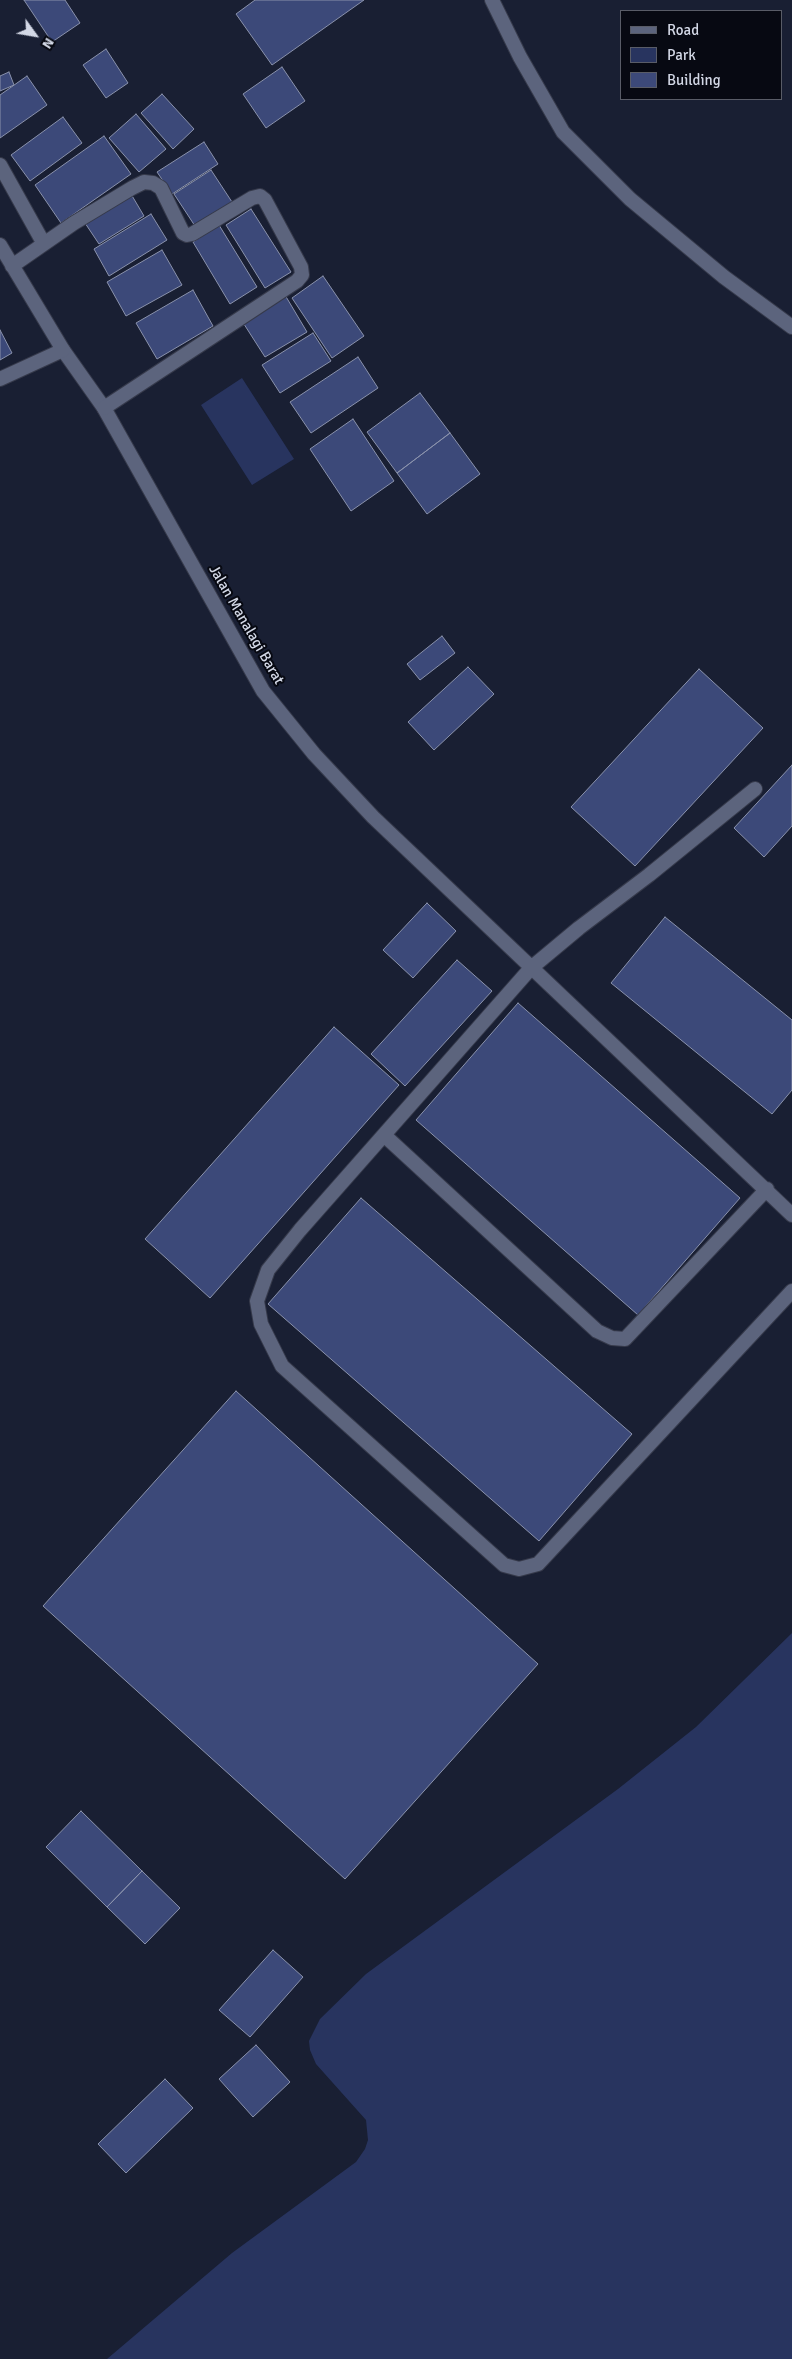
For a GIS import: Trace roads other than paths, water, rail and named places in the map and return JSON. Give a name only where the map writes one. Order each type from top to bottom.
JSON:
[{"type":"street","points":[[492,0],[520,57],[563,132],[630,199],[724,276],[792,327]]},
{"type":"street","points":[[0,165],[44,244]]},
{"type":"street","points":[[12,266],[144,182],[153,183],[160,188],[183,233],[187,235],[192,234],[252,198],[260,196],[265,200],[301,267],[302,275],[297,281],[104,408]]},
{"type":"street","name":"Jalan Manalagi Barat","points":[[0,245],[63,350],[104,408],[263,691],[314,754],[372,817],[767,1189],[792,1215]]},
{"type":"street","points":[[0,379],[63,350]]},
{"type":"street","points":[[755,789],[531,968],[300,1230],[268,1270],[257,1301],[261,1324],[282,1366],[504,1566],[519,1569],[538,1564],[792,1291]]},
{"type":"street","points":[[384,1135],[597,1331],[612,1338],[625,1339],[767,1189]]}]
